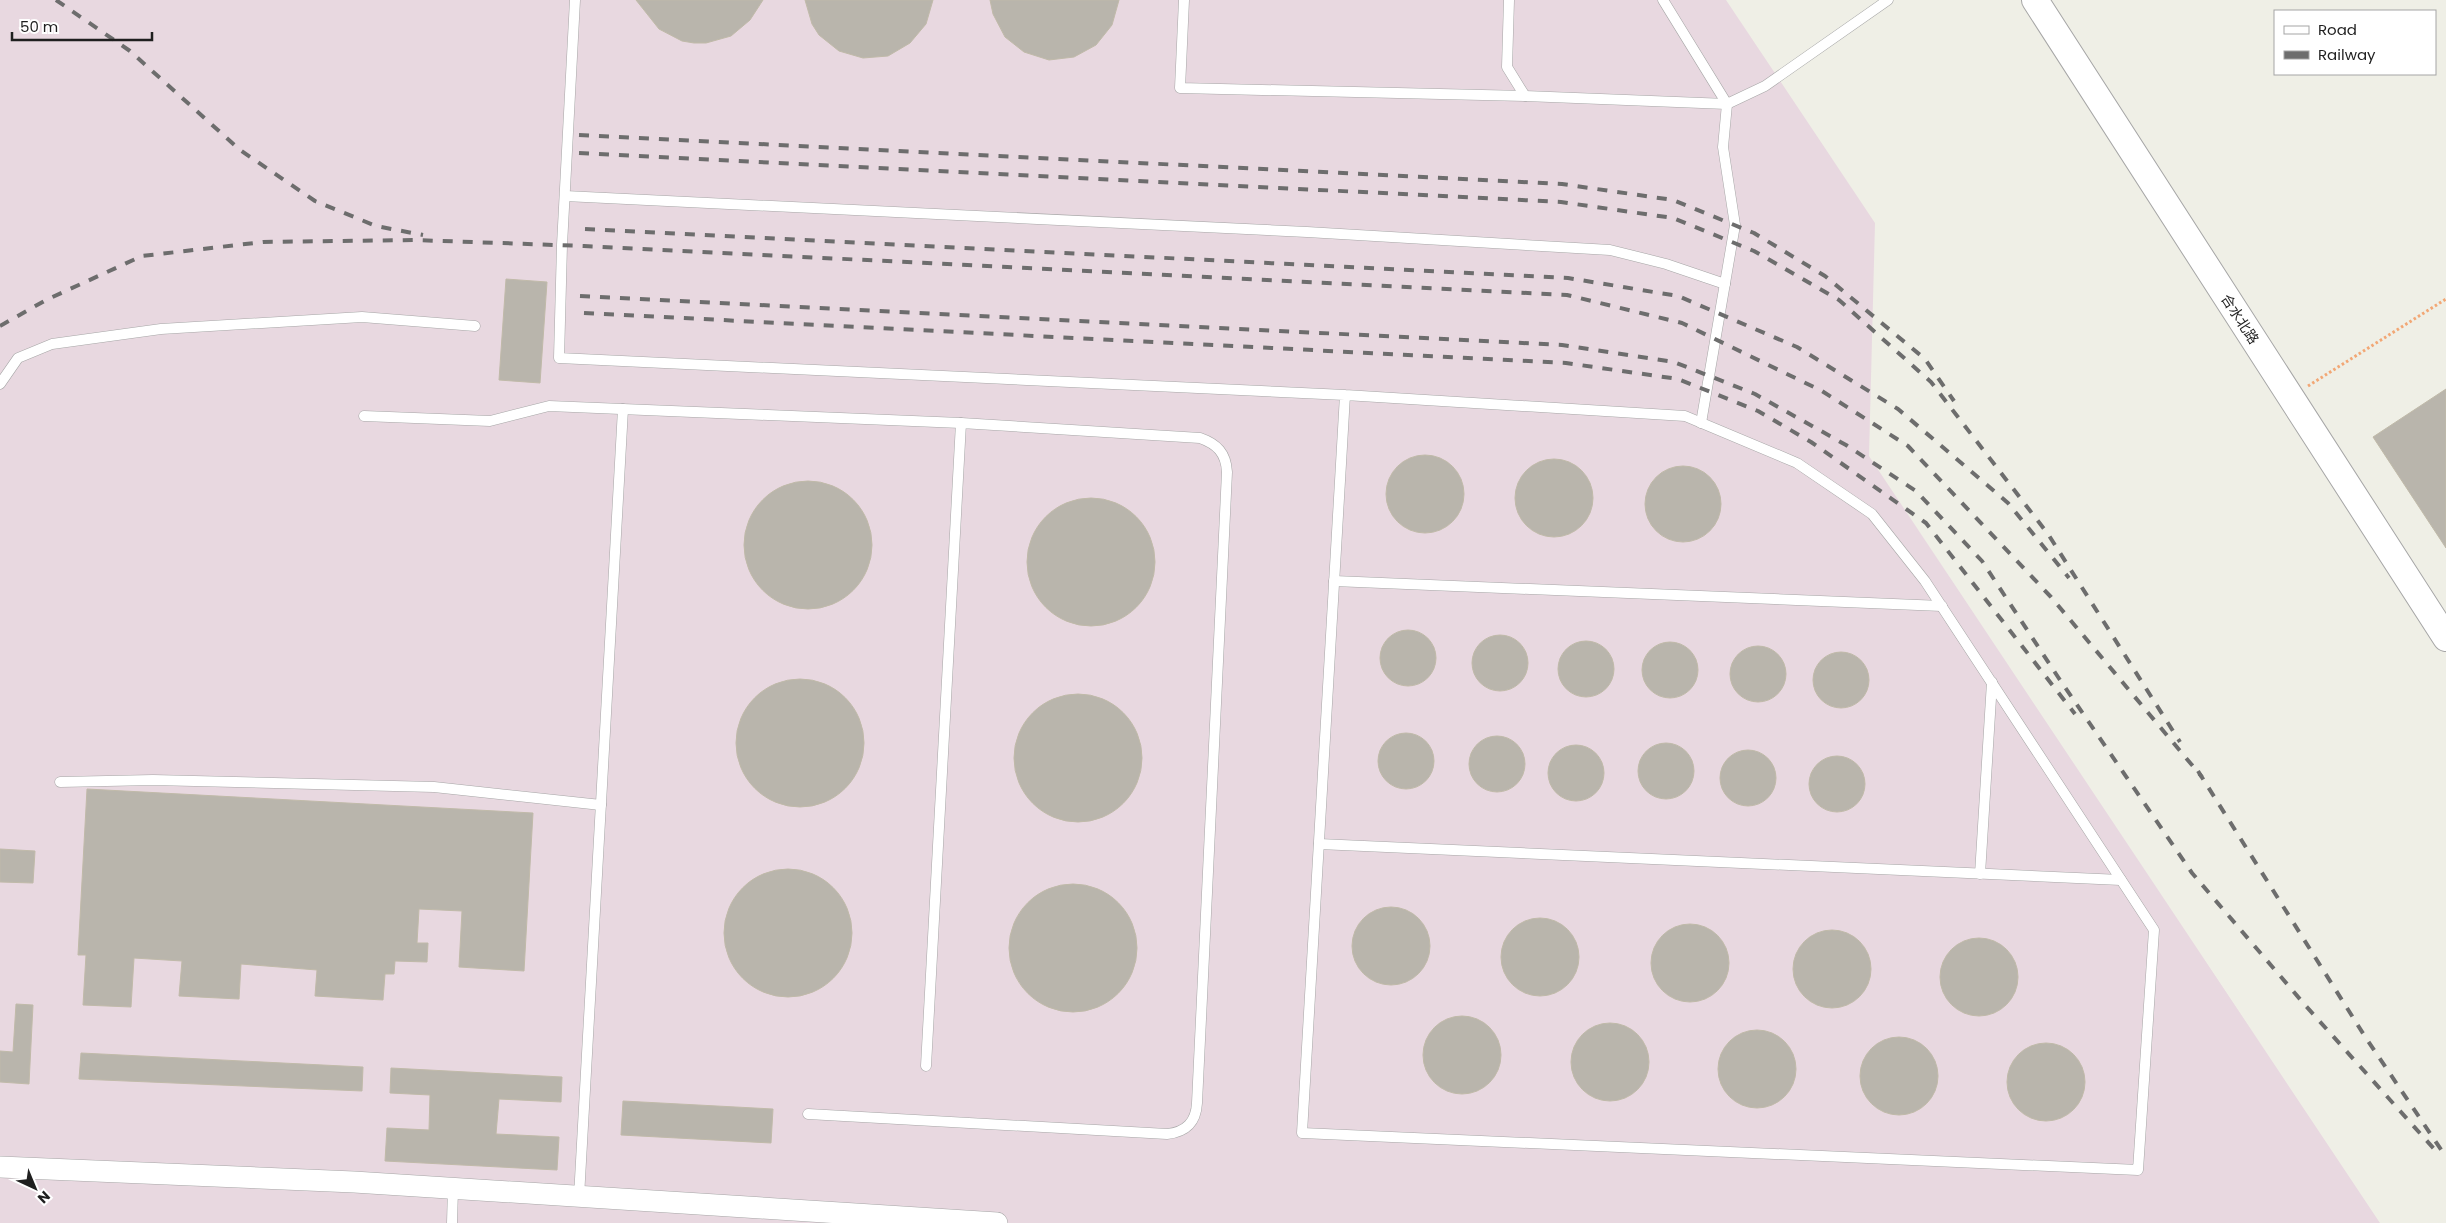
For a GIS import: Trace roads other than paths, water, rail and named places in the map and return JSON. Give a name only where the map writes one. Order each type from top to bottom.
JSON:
[{"type":"street","name":"合水北路","points":[[2034,0],[2446,638]]},
{"type":"street","points":[[0,1167],[354,1182],[997,1223]]},
{"type":"lane","points":[[575,0],[559,358],[1345,395],[1685,416],[1797,463],[1872,514],[1926,581],[2154,930],[2138,1170],[1302,1133],[1345,395]]},
{"type":"lane","points":[[1184,0],[1180,88],[1524,96],[1727,104],[1764,86],[1888,0]]},
{"type":"lane","points":[[1509,0],[1507,67],[1524,96]]},
{"type":"lane","points":[[1663,0],[1727,104],[1723,147],[1736,225],[1702,423]]},
{"type":"lane","points":[[565,196],[1308,232],[1610,250],[1666,264],[1725,284]]},
{"type":"lane","points":[[0,384],[18,358],[52,344],[161,329],[362,317],[475,326]]},
{"type":"lane","points":[[364,416],[490,422],[549,406],[961,423],[1200,438],[1217,446],[1226,462],[1196,1112],[1192,1122],[1186,1129],[1167,1134],[808,1114]]},
{"type":"lane","points":[[579,1197],[623,409]]},
{"type":"lane","points":[[926,1066],[961,423]]},
{"type":"lane","points":[[1334,581],[1942,606]]},
{"type":"lane","points":[[1980,874],[1992,682]]},
{"type":"lane","points":[[60,782],[153,780],[434,786],[601,806]]},
{"type":"lane","points":[[1319,844],[2121,880]]},
{"type":"lane","points":[[452,1223],[453,1189]]},
{"type":"railway","points":[[56,0],[130,51],[240,150],[315,201],[376,226],[423,235]]},
{"type":"railway","points":[[579,135],[1562,184],[1673,200],[1754,233],[1825,276],[1925,359],[1954,401]]},
{"type":"railway","points":[[579,153],[1561,202],[1673,218],[1754,251],[1839,300],[1931,382],[2048,534],[2180,742]]},
{"type":"railway","points":[[585,229],[1568,278],[1678,296],[1797,347],[1898,409],[2008,503],[2069,578]]},
{"type":"railway","points":[[0,326],[46,300],[142,256],[263,242],[415,240],[584,246],[1567,295],[1682,323],[1822,391],[1908,446],[2051,597],[2202,777]]},
{"type":"railway","points":[[580,296],[1562,345],[1674,362],[1755,394],[1846,445],[1916,491],[1982,561],[2058,677],[2192,873],[2305,1005],[2435,1150]]},
{"type":"railway","points":[[584,313],[1566,363],[1678,379],[1758,411],[1811,442],[1926,523],[2075,714]]},
{"type":"railway","points":[[2198,771],[2364,1035],[2446,1157]]}]
